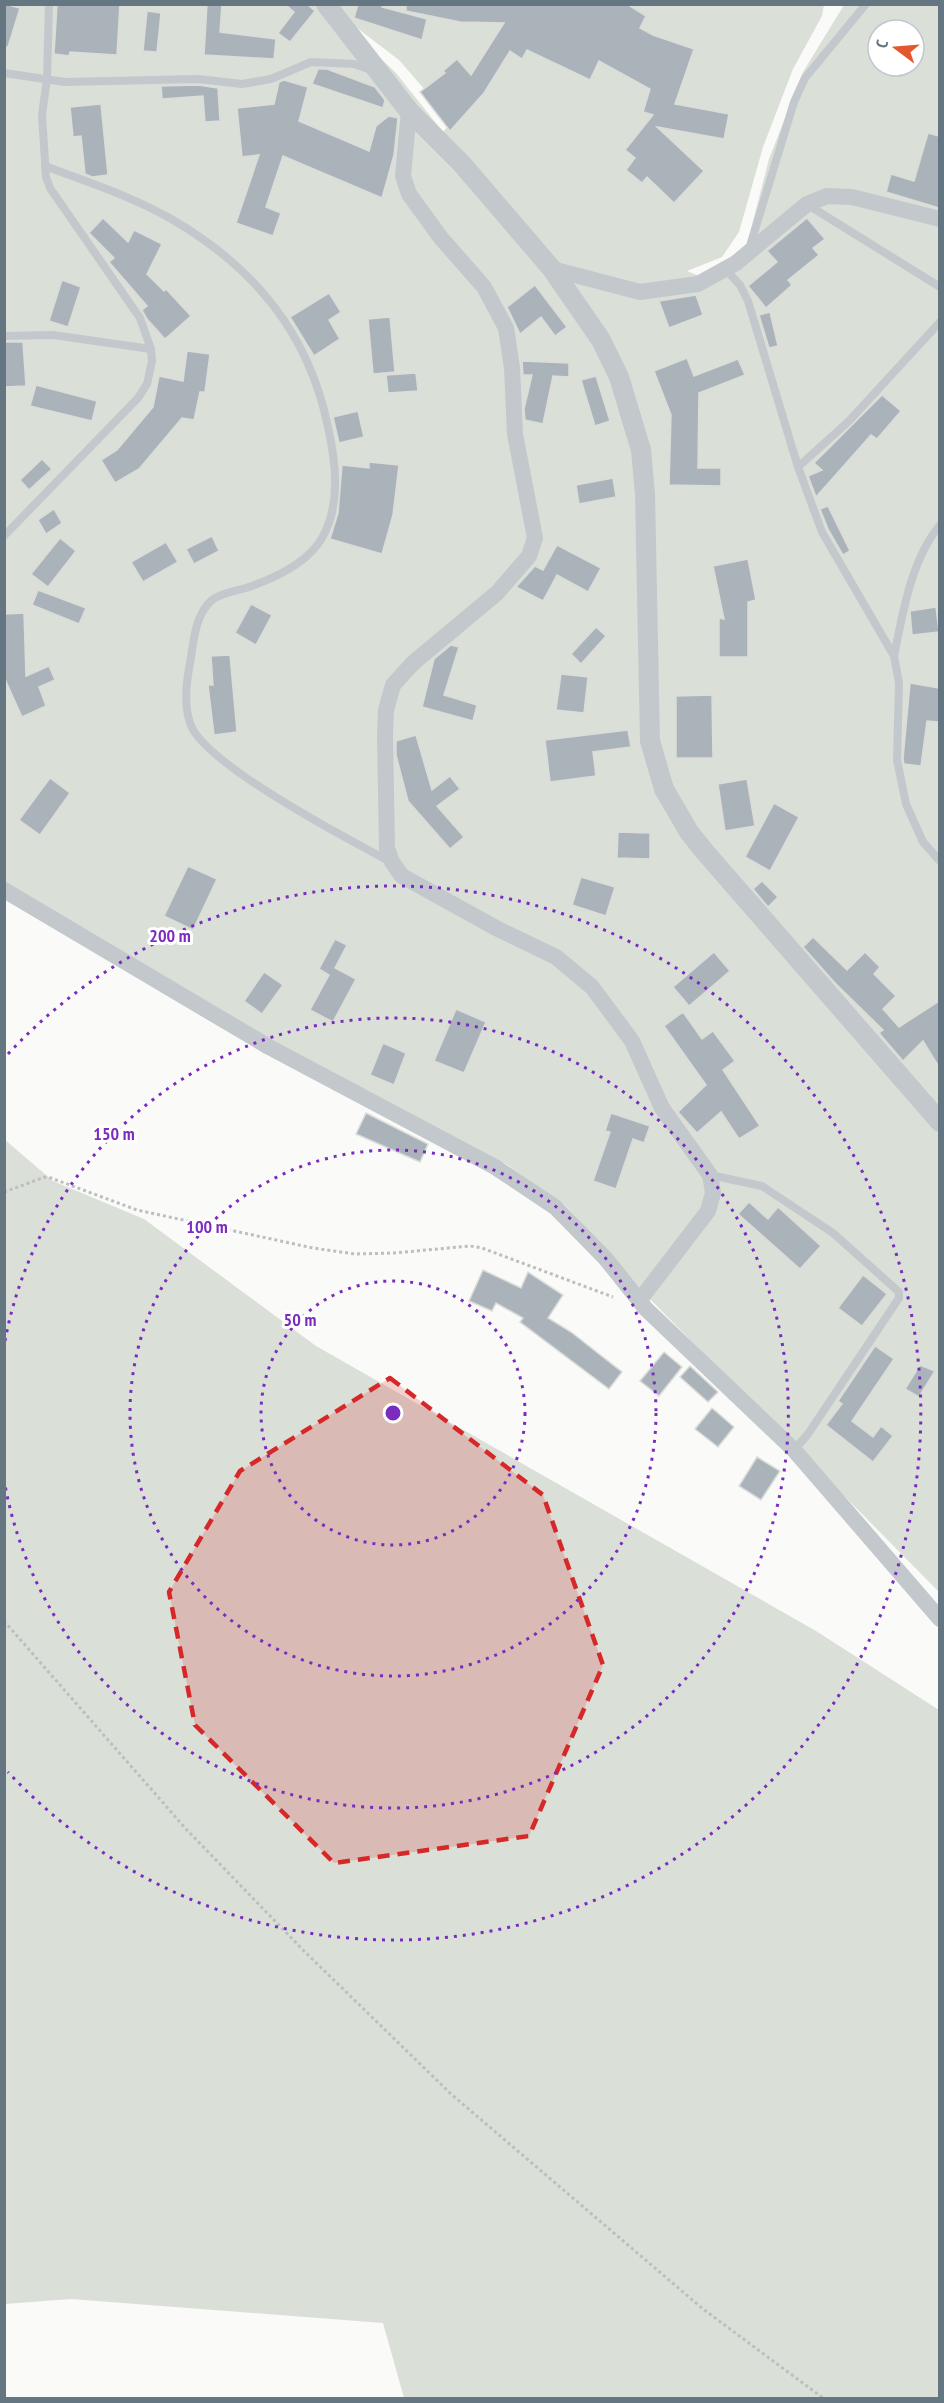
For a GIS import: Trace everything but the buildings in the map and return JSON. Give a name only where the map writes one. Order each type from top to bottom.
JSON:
[{"type":"street","points":[[326,4],[409,111],[462,164],[552,269],[601,340],[615,368],[632,415],[641,450],[645,494],[650,741],[664,789],[689,832],[939,1122]]},
{"type":"street","points":[[409,111],[404,156],[406,186],[441,238],[484,287],[506,328],[512,368],[515,434],[535,538],[529,556],[497,592],[413,663],[393,685],[387,710],[385,735],[386,831],[392,862],[402,876],[420,888],[556,957],[579,974],[629,1036],[662,1108],[710,1175],[713,1193],[708,1210],[642,1305]]},
{"type":"street","points":[[552,269],[640,292],[698,284],[726,270],[807,204],[818,198],[841,195],[903,208],[939,219]]},
{"type":"street","points":[[4,890],[269,1047],[528,1187],[581,1232],[642,1305],[794,1450],[939,1619]]},
{"type":"lane","points":[[4,536],[138,398],[150,372],[151,349],[140,318],[50,188],[45,166],[42,115],[47,79],[49,4]]},
{"type":"lane","points":[[748,252],[764,209],[794,102],[806,78],[866,4]]},
{"type":"lane","points":[[4,73],[65,82],[198,79],[242,84],[271,79],[306,63],[317,61],[354,64],[380,74]]},
{"type":"lane","points":[[45,166],[172,220],[204,241],[237,266],[284,317],[297,339],[319,384],[333,446],[335,489],[331,517],[321,539],[306,557],[256,584],[216,597],[207,606],[196,629],[186,685],[190,724],[197,738],[240,772],[311,820],[392,862]]},
{"type":"lane","points":[[807,204],[939,287]]},
{"type":"lane","points":[[726,270],[740,285],[748,301],[798,467],[822,532],[894,656],[899,683],[897,760],[906,804],[923,842],[939,861]]},
{"type":"lane","points":[[798,467],[849,421],[939,322]]},
{"type":"lane","points":[[4,336],[52,335],[151,349]]},
{"type":"lane","points":[[894,656],[908,593],[922,554],[939,525]]},
{"type":"lane","points":[[710,1175],[762,1186],[833,1233],[900,1292],[899,1298],[808,1434],[794,1450]]},
{"type":"path","points":[[4,1192],[45,1177],[51,1178],[137,1210],[271,1241],[355,1254],[482,1248],[642,1305]]},
{"type":"path","points":[[4,1621],[186,1829],[303,1950],[450,2094],[703,2309],[823,2398]]},
{"type":"highlighted area","points":[[390,1378],[543,1495],[603,1665],[529,1836],[334,1863],[195,1725],[169,1592],[240,1471]]},
{"type":"shaded area","points":[[5,5],[325,5],[396,73],[443,132],[452,121],[399,60],[327,5],[824,5],[822,16],[793,69],[763,147],[739,232],[722,257],[687,271],[707,279],[745,252],[769,159],[803,72],[844,5],[939,5],[939,1592],[645,1294],[566,1206],[506,1164],[409,1120],[5,888]]},
{"type":"shaded area","points":[[4,1139],[53,1181],[144,1219],[316,1346],[816,1631],[939,1710],[939,2398],[404,2398],[383,2323],[71,2299],[5,2304]]}]
